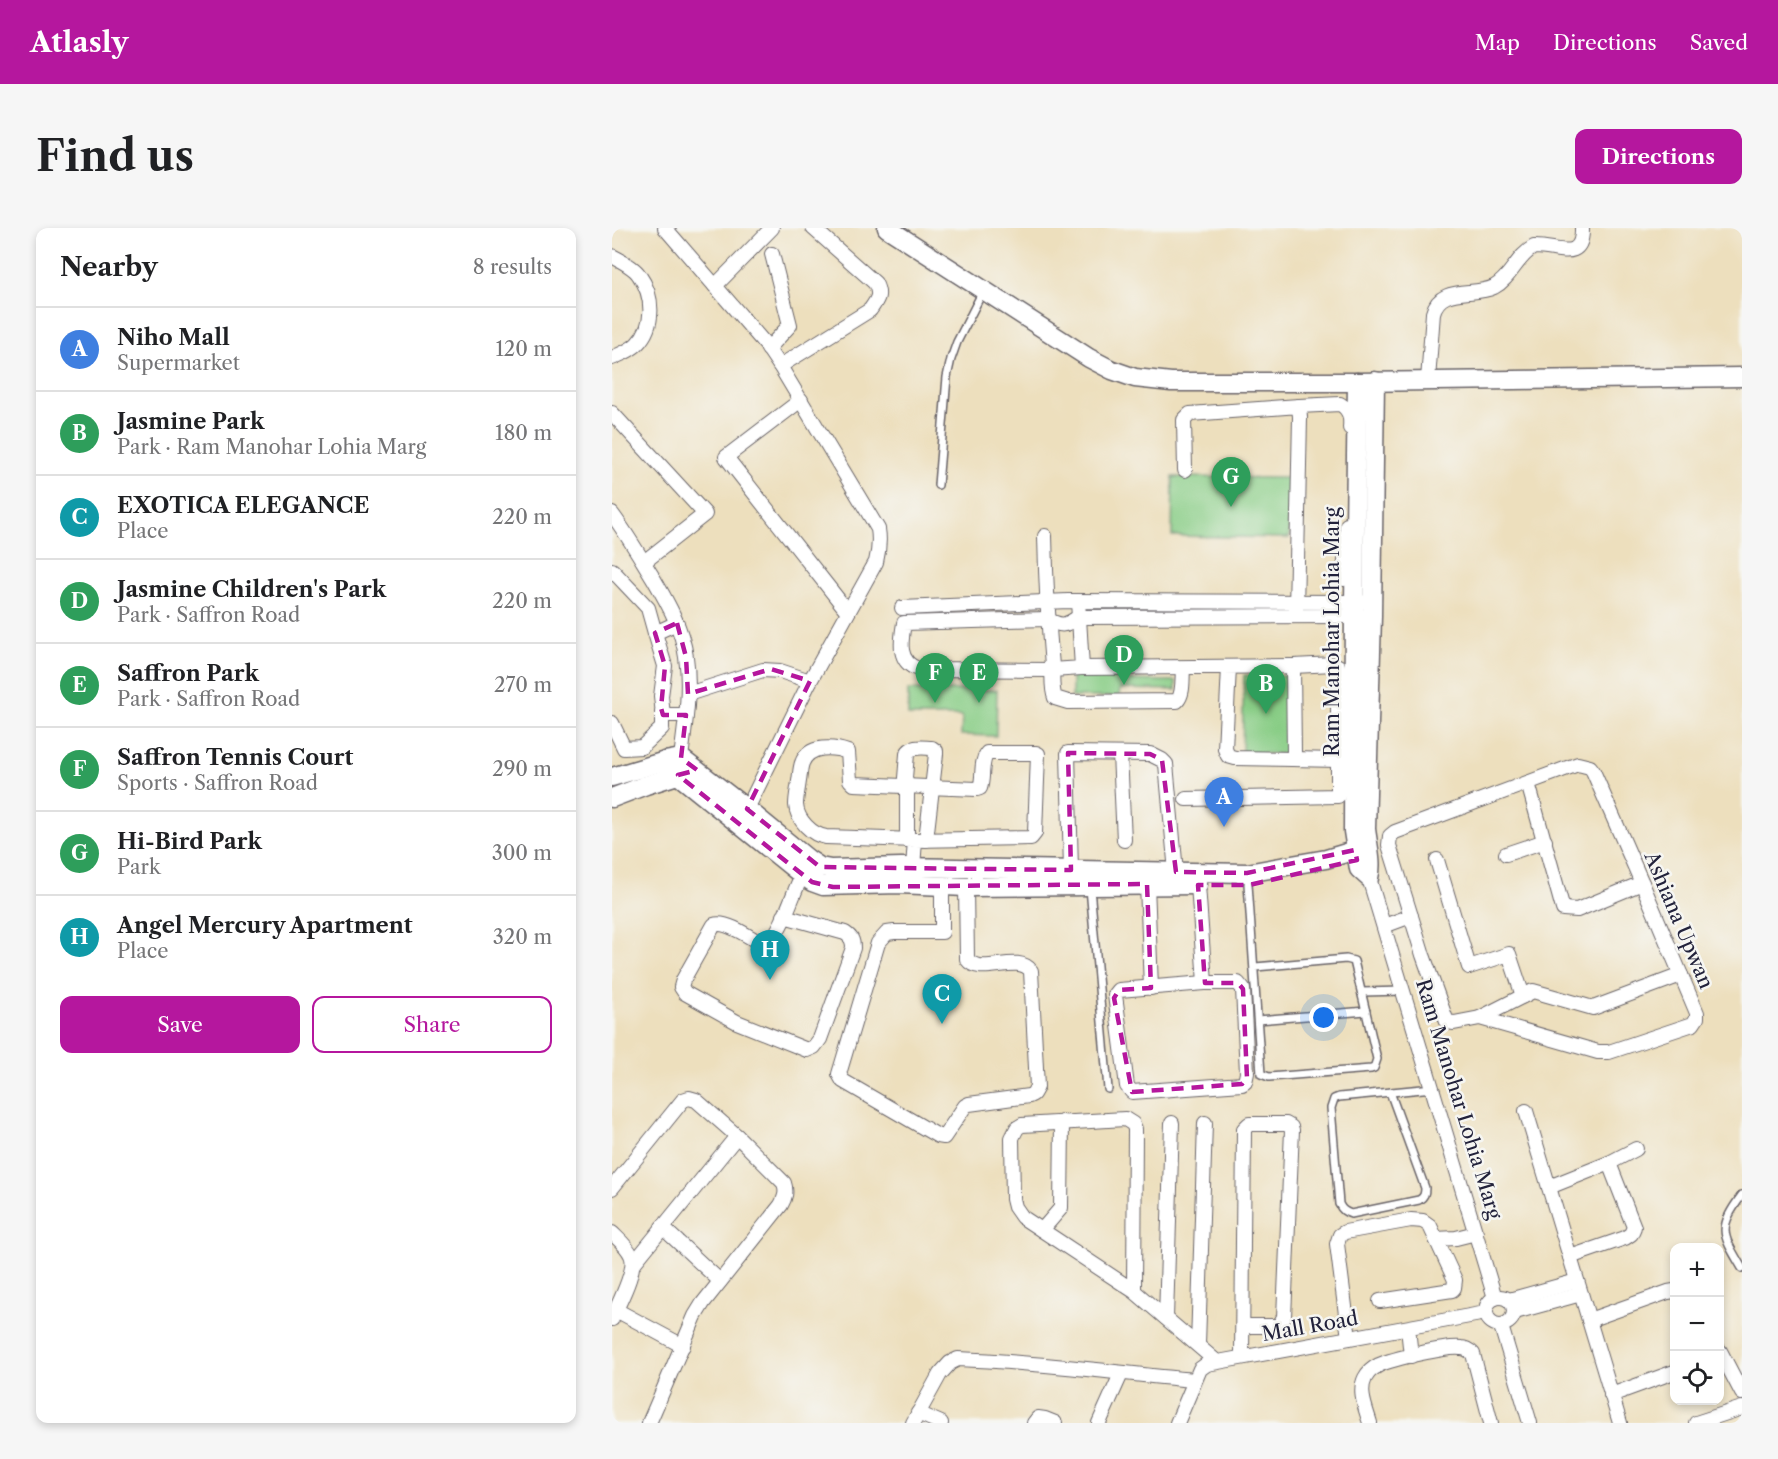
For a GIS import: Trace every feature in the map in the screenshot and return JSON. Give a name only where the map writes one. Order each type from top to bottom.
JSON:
[{"type":"street","points":[[664,228],[768,349],[878,529],[879,551],[876,562],[810,681],[747,809]]},
{"type":"street","points":[[715,286],[772,228]]},
{"type":"street","points":[[780,366],[870,310],[878,301],[879,291],[875,283],[813,228]]},
{"type":"street","points":[[887,228],[1089,358],[1112,370],[1136,378],[1171,382],[1742,377]]},
{"type":"street","points":[[1428,380],[1433,313],[1435,304],[1440,298],[1492,288],[1507,277],[1528,250],[1534,247],[1571,251],[1576,249],[1580,243],[1582,228]]},
{"type":"street","points":[[768,349],[790,325],[772,254]]},
{"type":"street","points":[[612,256],[638,273],[650,304],[651,319],[647,331],[636,344],[627,352],[612,358]]},
{"type":"street","name":"Ram Manohar Lohia Marg","points":[[1366,381],[1363,609],[1366,830],[1362,853],[1372,867],[1369,878],[1494,1298]]},
{"type":"street","points":[[801,400],[726,457],[848,612]]},
{"type":"street","points":[[1185,470],[1184,420],[1190,414],[1341,404],[1346,407],[1350,414],[1344,579]]},
{"type":"street","points":[[1296,608],[1299,406]]},
{"type":"street","points":[[612,413],[705,514],[644,562]]},
{"type":"street","points":[[612,514],[644,562],[671,609],[681,633],[686,657],[688,694],[680,766]]},
{"type":"street","points":[[1045,536],[1047,619],[1055,698],[1062,701],[1173,702],[1180,699],[1183,668]]},
{"type":"street","points":[[612,570],[648,608],[665,666],[661,696],[662,728],[642,747],[624,748],[612,723]]},
{"type":"street","points":[[902,608],[1078,601],[1227,601],[1296,608],[1363,609]]},
{"type":"street","points":[[1078,601],[1082,668]]},
{"type":"street","points":[[1227,601],[1227,616]]},
{"type":"street","points":[[1186,799],[1338,796],[1338,666],[1334,664],[1053,670],[918,669],[903,658],[904,623],[1047,619],[1063,625],[1078,617],[1227,616],[1296,608]]},
{"type":"street","points":[[655,633],[677,623]]},
{"type":"street","points":[[1292,759],[1294,754],[1293,666]]},
{"type":"street","points":[[1229,667],[1225,748],[1228,756],[1338,760]]},
{"type":"street","points":[[688,694],[771,669],[810,681]]},
{"type":"street","points":[[662,712],[663,715],[686,715]]},
{"type":"street","points":[[824,748],[848,752],[850,780],[854,784],[907,786],[980,788],[983,758],[987,753],[1036,753],[1038,756],[1035,833],[1031,838],[916,840],[820,836],[802,821],[796,804],[802,763],[806,756],[814,750],[824,748]]},
{"type":"street","points":[[913,868],[916,840],[932,787],[936,754],[932,748],[909,750],[905,778],[916,840]]},
{"type":"street","points":[[1071,870],[1068,753],[1150,754],[1162,760],[1166,765],[1176,872]]},
{"type":"street","points":[[1120,754],[1124,840]]},
{"type":"street","name":"Ashiana Upwan","points":[[1578,764],[1590,767],[1642,882],[1697,1013],[1694,1024],[1609,1052],[1598,1052],[1480,1018],[1450,1023],[1445,1019],[1389,845],[1390,836],[1395,832],[1528,783],[1578,764]]},
{"type":"street","points":[[680,766],[802,875],[823,886],[955,882],[1089,885],[1176,872],[1247,873],[1362,853]]},
{"type":"street","points":[[680,766],[747,809],[808,860],[820,867],[831,869],[913,868],[955,882],[1071,870],[1126,878],[1147,884],[1248,885],[1327,868],[1362,853]]},
{"type":"street","points":[[614,787],[680,766]]},
{"type":"street","points":[[1528,783],[1563,909],[1577,910],[1642,882]]},
{"type":"street","points":[[1506,854],[1545,841]]},
{"type":"street","points":[[1437,860],[1469,967],[1509,954],[1523,996]]},
{"type":"street","points":[[784,916],[845,933],[853,942],[853,948],[820,1039],[814,1047],[807,1050],[737,1022],[685,993],[681,987],[714,925],[719,923],[727,925],[763,945],[768,945],[802,875]]},
{"type":"street","points":[[955,882],[967,959],[970,963],[977,966],[1022,964],[1029,967],[1031,971],[1037,1087],[1034,1094],[1029,1096],[965,1106],[947,1134],[941,1137],[843,1081],[839,1074],[878,943],[887,933],[942,932],[955,882]]},
{"type":"street","points":[[1147,884],[1152,988]]},
{"type":"street","points":[[1198,885],[1205,983]]},
{"type":"street","points":[[1384,926],[1411,916]]},
{"type":"street","points":[[1480,1018],[1533,991],[1593,1008],[1681,975]]},
{"type":"street","points":[[1205,983],[1238,983],[1243,989],[1247,1078],[1245,1082],[1136,1093],[1128,1089],[1114,995],[1119,990],[1205,983]]},
{"type":"street","points":[[612,1188],[683,1100],[689,1098],[696,1100],[737,1136],[784,1184],[786,1190],[781,1205],[703,1302],[649,1423]]},
{"type":"street","points":[[1526,1111],[1620,1423]]},
{"type":"street","points":[[1134,1291],[1135,1129],[1133,1124],[1125,1119],[1022,1125],[1017,1128],[1012,1138],[1013,1198],[1015,1208],[1022,1217],[1134,1291],[1217,1362]]},
{"type":"street","points":[[1042,1230],[1061,1208],[1062,1122]]},
{"type":"street","points":[[1166,1318],[1172,1123]]},
{"type":"street","points":[[1198,1346],[1205,1123]]},
{"type":"street","points":[[1242,1357],[1244,1129],[1250,1124],[1286,1124],[1291,1126],[1292,1130],[1284,1317],[1279,1326],[1244,1326]]},
{"type":"street","points":[[683,1346],[614,1315],[634,1263],[737,1136]]},
{"type":"street","points":[[1549,1187],[1609,1163],[1636,1149]]},
{"type":"street","points":[[1570,1257],[1625,1238],[1631,1234],[1634,1227],[1609,1163]]},
{"type":"street","points":[[1349,1338],[1337,1244],[1340,1235],[1345,1232],[1423,1221],[1430,1226],[1455,1280],[1454,1288],[1380,1301]]},
{"type":"street","points":[[662,1227],[720,1281]]},
{"type":"street","points":[[612,1233],[627,1248],[634,1263]]},
{"type":"street","points":[[1436,1239],[1456,1238],[1476,1233]]},
{"type":"street","points":[[1512,1306],[1579,1288]]},
{"type":"street","points":[[1589,1320],[1670,1292]]},
{"type":"street","points":[[1512,1306],[1502,1297],[1494,1298],[1488,1304],[1486,1313],[1490,1321],[1501,1326],[1530,1423]]},
{"type":"street","points":[[1501,1326],[1511,1321],[1512,1306]]},
{"type":"street","name":"Mall Road","points":[[1177,1423],[1194,1380],[1200,1369],[1207,1364],[1486,1313]]},
{"type":"street","points":[[1408,1328],[1412,1356]]},
{"type":"street","points":[[1370,1423],[1361,1392],[1369,1371],[1377,1366],[1412,1356],[1456,1348],[1468,1350],[1473,1354],[1491,1423]]},
{"type":"street","points":[[941,1423],[915,1418],[940,1374],[950,1363],[958,1359],[1194,1380]]},
{"type":"street","points":[[1724,1361],[1742,1393]]},
{"type":"street","points":[[1611,1395],[1670,1373]]},
{"type":"street","points":[[1099,1423],[1121,1374]]},
{"type":"street","points":[[1696,1423],[1742,1408]]},
{"type":"street","points":[[1034,1423],[1038,1418],[1055,1423]]},
{"type":"lane","points":[[938,485],[947,377],[951,359],[957,342],[983,291]]},
{"type":"lane","points":[[1089,885],[1108,1089]]},
{"type":"lane","points":[[1248,885],[1261,1074],[1264,1076],[1371,1069],[1377,1064],[1362,992],[1355,964],[1351,959],[1255,967]]},
{"type":"lane","points":[[1362,992],[1404,991]]},
{"type":"lane","points":[[1258,1020],[1366,1011]]},
{"type":"lane","points":[[1390,1092],[1425,1193],[1419,1200],[1351,1214],[1346,1213],[1339,1204],[1332,1102],[1339,1097],[1390,1092],[1433,1089]]},
{"type":"lane","points":[[1742,1195],[1727,1218],[1724,1233],[1742,1268]]},
{"type":"highlighted area","points":[[677,623],[686,657],[688,694],[771,669],[810,681],[747,809],[820,867],[1071,870],[1068,753],[1150,754],[1162,760],[1176,872],[1247,873],[1355,850],[1357,860],[1249,885],[1198,885],[1205,983],[1238,983],[1243,989],[1247,1078],[1242,1084],[1132,1092],[1114,998],[1119,990],[1151,988],[1147,884],[833,887],[812,882],[678,775],[697,770],[681,758],[686,715],[663,715],[661,708],[665,666],[655,633]]},
{"type":"green space","points":[[1173,477],[1290,478],[1289,538],[1172,536]]},
{"type":"green space","points":[[1072,672],[1119,673],[1119,680],[1176,681],[1176,690],[1120,689],[1119,697],[1072,697]]},
{"type":"green space","points":[[1244,675],[1290,676],[1288,754],[1242,753]]},
{"type":"green space","points":[[908,690],[997,690],[996,736],[961,735],[962,716],[908,716]]},
{"type":"place","name":"Hi-Bird Park","points":[[1231,507]]},
{"type":"place","name":"Jasmine Children's Park","points":[[1124,685]]},
{"type":"place","name":"Saffron Tennis Court","points":[[935,703]]},
{"type":"place","name":"Saffron Park","points":[[979,703]]},
{"type":"place","name":"Jasmine Park","points":[[1266,714]]},
{"type":"place","name":"Niho Mall","points":[[1224,827]]},
{"type":"place","name":"Angel Mercury Apartment","points":[[770,980]]},
{"type":"place","name":"EXOTICA ELEGANCE","points":[[942,1024]]}]
